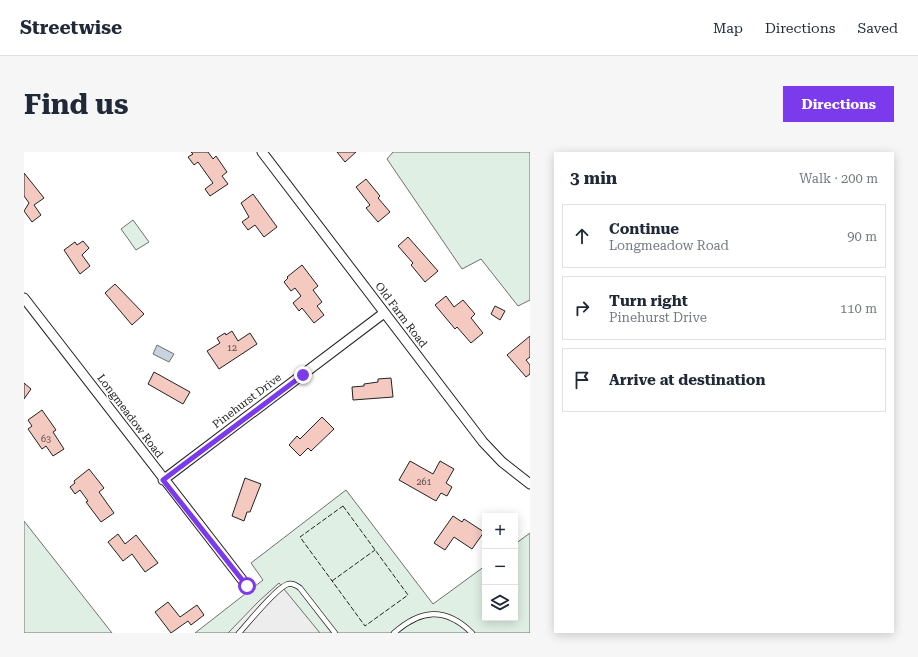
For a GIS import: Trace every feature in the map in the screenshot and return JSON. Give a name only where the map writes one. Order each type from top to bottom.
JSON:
[{"type":"street","name":"Old Farm Road","points":[[262,152],[483,442],[502,462],[530,484]]},
{"type":"street","name":"Longmeadow Road","points":[[24,298],[163,480],[247,586]]},
{"type":"street","name":"Pinehurst Drive","points":[[163,480],[384,313]]},
{"type":"lane","points":[[239,633],[272,597],[286,585],[294,584],[297,585],[335,633]]},
{"type":"lane","points":[[394,633],[410,620],[428,614],[454,620],[472,633]]},
{"type":"green space","points":[[393,152],[530,152],[530,300],[518,306],[481,259],[462,269],[387,159]]},
{"type":"green space","points":[[133,220],[149,242],[136,250],[121,229]]},
{"type":"green space","points":[[346,490],[433,604],[482,568],[482,621],[518,621],[518,542],[530,533],[530,633],[195,633],[263,580],[251,563]]},
{"type":"green space","points":[[24,521],[112,633],[24,633]]},
{"type":"shaded area","points":[[157,345],[174,354],[169,362],[153,354]]},
{"type":"shaded area","points":[[279,583],[320,633],[228,633],[259,601]]},
{"type":"building","points":[[191,152],[208,152],[213,159],[216,156],[227,172],[222,176],[228,184],[210,196],[205,189],[213,183],[198,162],[194,165],[188,157],[193,154]]},
{"type":"building","points":[[337,152],[356,152],[345,162]]},
{"type":"building","points":[[24,173],[44,198],[34,205],[41,215],[32,222],[24,211],[29,203],[24,196]]},
{"type":"building","points":[[366,179],[380,196],[378,198],[390,212],[378,222],[366,208],[370,205],[356,187]]},
{"type":"building","points":[[253,194],[277,227],[264,237],[255,225],[248,230],[242,222],[249,217],[241,203]]},
{"type":"building","points":[[408,237],[438,271],[425,282],[411,265],[413,263],[398,246]]},
{"type":"building","points":[[83,241],[89,248],[82,255],[90,266],[80,274],[64,250],[75,242],[77,245]]},
{"type":"building","points":[[302,265],[318,286],[313,290],[322,302],[317,306],[324,315],[314,323],[302,308],[299,311],[293,303],[301,296],[295,288],[291,291],[284,282],[288,278],[287,277]]},
{"type":"building","points":[[115,284],[144,314],[132,325],[105,293]]},
{"type":"building","points":[[446,296],[454,307],[463,300],[475,314],[471,318],[483,333],[471,343],[457,327],[455,329],[435,305]]},
{"type":"building","points":[[495,306],[505,311],[500,320],[491,314]]},
{"type":"building","points":[[232,331],[238,341],[250,333],[257,344],[219,369],[207,351],[220,343],[217,338]]},
{"type":"building","points":[[530,336],[530,357],[526,360],[530,365],[530,374],[526,377],[507,355]]},
{"type":"building","points":[[154,372],[190,392],[183,404],[148,384]]},
{"type":"building","points":[[391,378],[393,397],[353,400],[352,387],[364,386],[364,384],[378,382],[378,379]]},
{"type":"building","points":[[24,383],[31,389],[24,399]]},
{"type":"building","points":[[42,410],[56,430],[53,432],[64,449],[53,456],[46,446],[42,449],[28,429],[32,426],[28,420]]},
{"type":"building","points":[[322,417],[334,429],[311,451],[308,448],[300,456],[289,445],[297,436],[300,439]]},
{"type":"building","points":[[410,461],[433,474],[440,461],[454,469],[446,483],[452,487],[447,496],[441,493],[436,501],[399,480]]},
{"type":"building","points":[[89,469],[104,488],[99,492],[114,513],[101,522],[86,502],[88,501],[80,490],[75,494],[70,487],[75,483],[74,481]]},
{"type":"building","points":[[245,478],[261,484],[250,512],[247,512],[244,521],[232,516]]},
{"type":"building","points":[[453,516],[462,522],[464,519],[482,531],[482,535],[472,549],[454,537],[445,550],[434,543]]},
{"type":"building","points":[[118,534],[125,544],[136,535],[158,563],[145,572],[132,554],[123,561],[108,542]]},
{"type":"building","points":[[168,602],[180,617],[197,605],[204,615],[191,625],[188,621],[171,633],[155,612]]},
{"type":"fence","points":[[343,506],[408,595],[365,626],[300,537],[343,506]]},
{"type":"fence","points":[[332,581],[375,550]]},
{"type":"route","points":[[247,586],[163,480],[303,375]]}]
